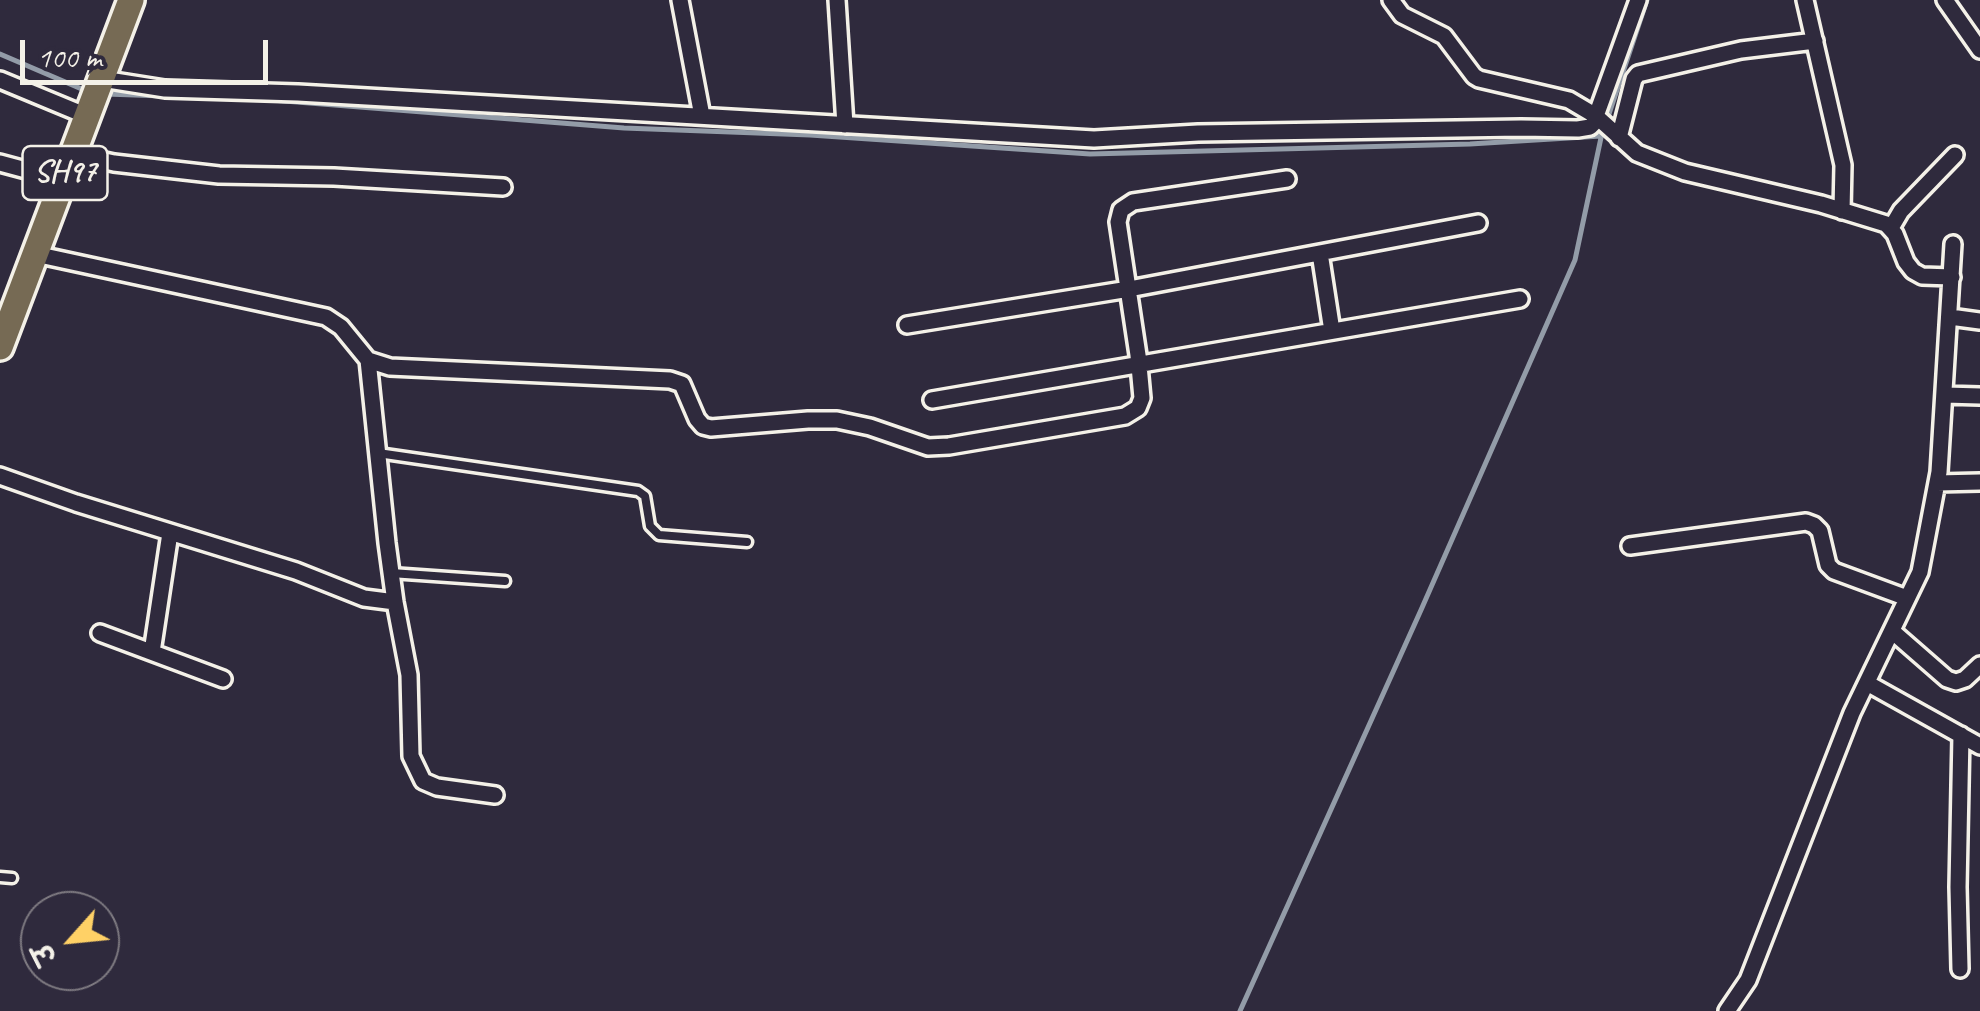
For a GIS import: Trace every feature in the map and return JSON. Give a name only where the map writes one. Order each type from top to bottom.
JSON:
[{"type":"main road","name":"SH97","points":[[0,347],[131,0]]},
{"type":"street","points":[[680,0],[702,116]]},
{"type":"street","points":[[837,0],[845,124]]},
{"type":"street","points":[[1392,0],[1402,14],[1444,36],[1479,80],[1569,100],[1605,125],[1636,154],[1685,172],[1759,188],[1892,228]]},
{"type":"street","points":[[1605,125],[1638,0]]},
{"type":"street","points":[[1806,0],[1843,164],[1842,211]]},
{"type":"street","points":[[1945,0],[1980,50]]},
{"type":"street","points":[[1605,125],[1638,74],[1742,50],[1815,41]]},
{"type":"street","points":[[102,78],[165,89],[298,93],[1094,139],[1198,132],[1578,130],[1605,125]]},
{"type":"street","points":[[0,80],[88,116]]},
{"type":"street","points":[[73,154],[219,176],[334,177],[503,187]]},
{"type":"street","points":[[1952,277],[1922,276],[1913,271],[1892,228],[1900,210],[1955,155]]},
{"type":"street","points":[[0,163],[63,180]]},
{"type":"street","points":[[35,254],[326,317],[341,327],[368,360],[390,367],[677,381],[697,419],[711,428],[837,420],[928,446],[949,446],[1125,416],[1138,408],[1142,398],[1139,364],[1118,222],[1125,205],[1287,179]]},
{"type":"street","points":[[907,325],[1130,289],[1478,223]]},
{"type":"street","points":[[1727,1011],[1748,980],[1846,730],[1920,572],[1937,483],[1953,244]]},
{"type":"street","points":[[1320,253],[1332,331]]},
{"type":"street","points":[[932,400],[1520,299]]},
{"type":"street","points":[[1950,317],[1980,321]]},
{"type":"street","points":[[368,360],[391,572],[409,676],[412,756],[423,781],[494,794]]},
{"type":"street","points":[[1944,395],[1980,396]]},
{"type":"street","points":[[0,476],[76,504],[296,571],[364,598],[395,602]]},
{"type":"street","points":[[1937,483],[1980,482]]},
{"type":"street","points":[[1630,546],[1806,522],[1814,524],[1820,532],[1824,554],[1834,571],[1907,598]]},
{"type":"street","points":[[152,652],[170,533]]},
{"type":"street","points":[[1892,631],[1947,679],[1964,679],[1980,665]]},
{"type":"street","points":[[100,633],[223,679]]},
{"type":"street","points":[[1867,683],[1980,746]]},
{"type":"street","points":[[1960,969],[1961,736]]},
{"type":"lane","points":[[378,453],[638,491],[645,496],[650,526],[659,535],[747,542]]},
{"type":"lane","points":[[391,572],[505,581]]},
{"type":"lane","points":[[0,877],[12,878]]},
{"type":"waterway","points":[[1606,123],[1647,0]]},
{"type":"waterway","points":[[0,54],[84,90]]},
{"type":"waterway","points":[[106,94],[163,96]]},
{"type":"waterway","points":[[259,99],[624,128],[810,135],[1090,154],[1470,144],[1601,136]]},
{"type":"waterway","points":[[1240,1011],[1575,260],[1602,133]]}]
